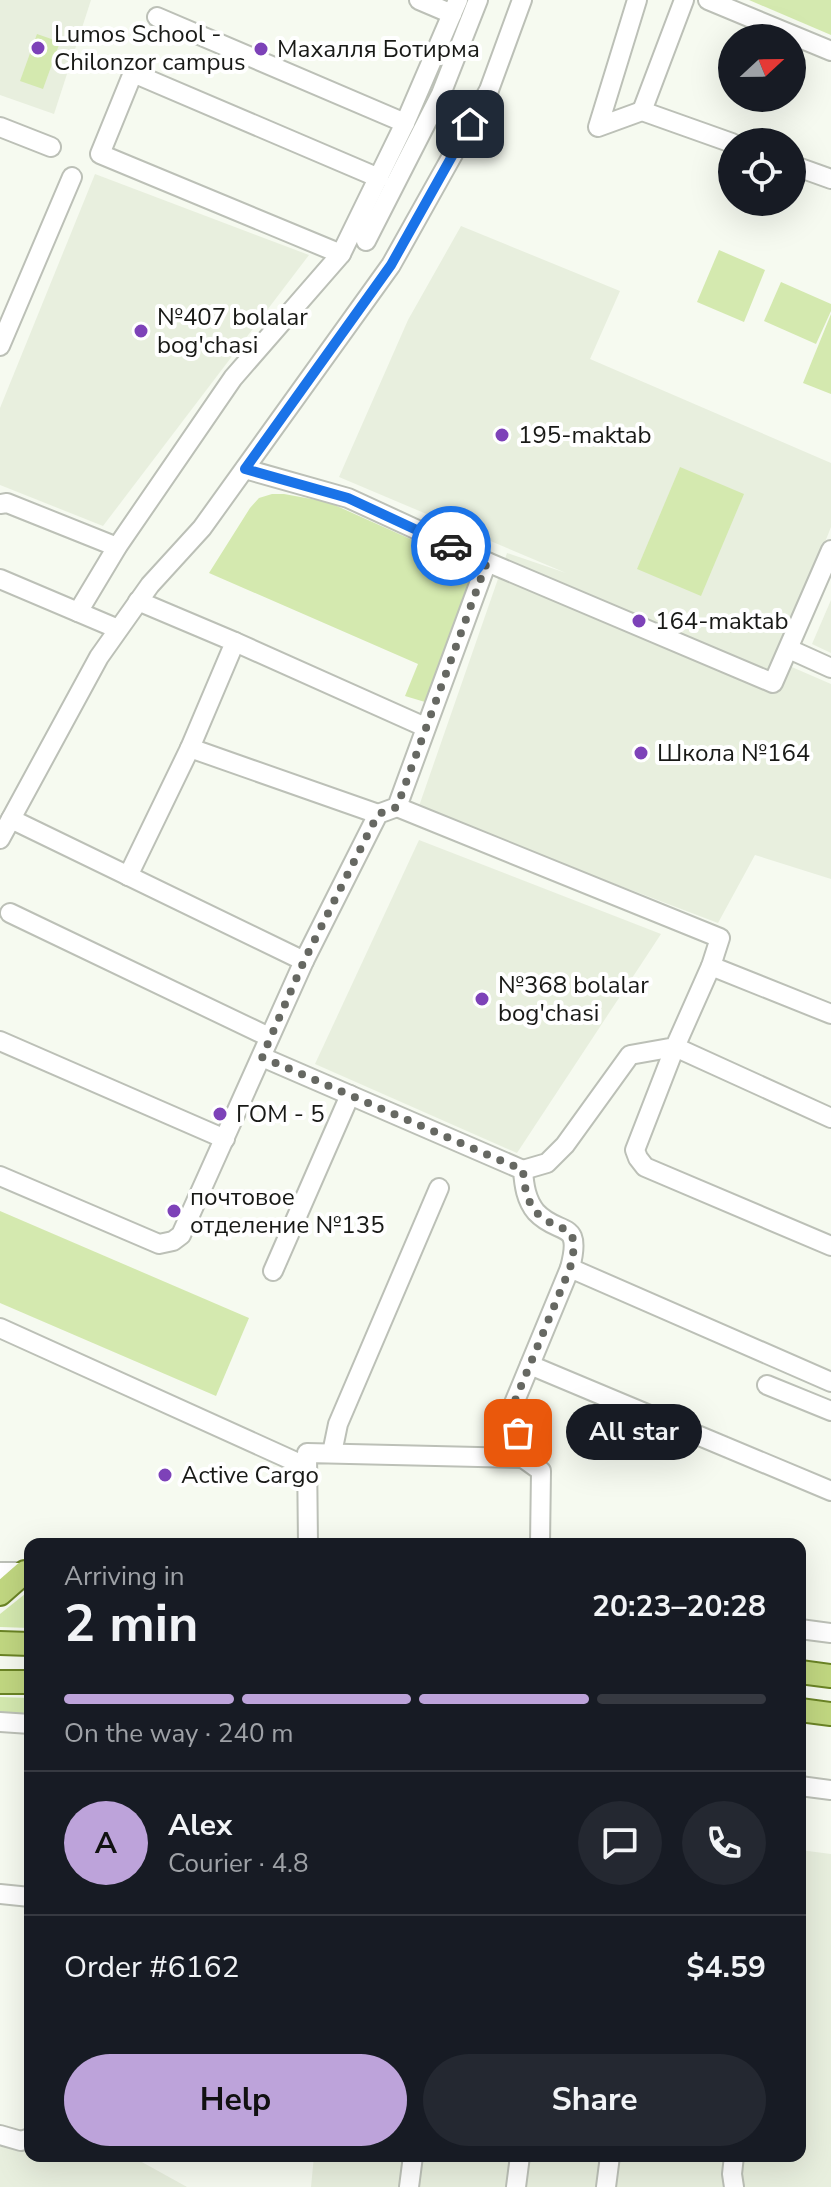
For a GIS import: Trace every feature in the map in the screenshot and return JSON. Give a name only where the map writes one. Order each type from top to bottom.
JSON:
[{"type":"main road","points":[[0,1594],[24,1574]]},
{"type":"main road","points":[[0,1643],[24,1644]]},
{"type":"main road","points":[[0,1682],[24,1682]]},
{"type":"main road","points":[[806,1710],[831,1714]]},
{"type":"street","points":[[78,612],[117,547],[233,378],[341,254],[405,123],[455,7],[419,0]]},
{"type":"street","points":[[366,241],[441,94],[478,0]]},
{"type":"street","points":[[0,839],[82,684],[118,629],[138,601],[202,528],[391,265],[489,90],[522,0]]},
{"type":"street","points":[[637,0],[598,127],[642,111],[718,138]]},
{"type":"street","points":[[642,111],[684,0]]},
{"type":"street","points":[[708,0],[831,51]]},
{"type":"street","points":[[157,17],[405,123]]},
{"type":"street","points":[[341,254],[100,154],[133,73],[379,178]]},
{"type":"street","points":[[0,127],[51,147]]},
{"type":"street","points":[[806,170],[831,179]]},
{"type":"street","points":[[0,346],[72,177]]},
{"type":"street","points":[[245,469],[348,498],[487,562],[773,683],[831,550]]},
{"type":"street","points":[[0,504],[7,503],[117,547]]},
{"type":"street","points":[[397,807],[487,562]]},
{"type":"street","points":[[0,579],[118,629]]},
{"type":"street","points":[[138,601],[425,727]]},
{"type":"street","points":[[128,876],[190,748],[235,642]]},
{"type":"street","points":[[789,649],[831,668]]},
{"type":"street","points":[[190,748],[378,814],[397,807],[720,938],[635,1150],[645,1167],[831,1246]]},
{"type":"street","points":[[0,1176],[159,1244],[181,1235],[304,961],[378,814]]},
{"type":"street","points":[[11,819],[304,961]]},
{"type":"street","points":[[10,913],[269,1037]]},
{"type":"street","points":[[711,966],[831,1014]]},
{"type":"street","points":[[0,1041],[225,1139]]},
{"type":"street","points":[[262,1057],[523,1170],[547,1163],[565,1145],[630,1055],[675,1047],[831,1118]]},
{"type":"street","points":[[273,1271],[350,1095]]},
{"type":"street","points":[[523,1170],[525,1192],[537,1213],[570,1233],[576,1246],[570,1268],[512,1408],[523,1458]]},
{"type":"street","points":[[332,1453],[338,1424],[439,1188]]},
{"type":"street","points":[[570,1268],[831,1382]]},
{"type":"street","points":[[0,1328],[307,1467]]},
{"type":"street","points":[[530,1365],[831,1491]]},
{"type":"street","points":[[767,1385],[831,1411]]},
{"type":"street","points":[[308,1538],[307,1453],[523,1458],[541,1471],[540,1538]]},
{"type":"street","points":[[0,1572],[24,1572]]},
{"type":"street","points":[[806,1630],[831,1633]]},
{"type":"street","points":[[0,1722],[24,1724]]},
{"type":"street","points":[[806,1787],[831,1790]]},
{"type":"street","points":[[0,1894],[24,1896]]},
{"type":"street","points":[[0,2135],[24,2140]]},
{"type":"street","points":[[409,2187],[412,2162]]},
{"type":"street","points":[[516,2187],[519,2162]]},
{"type":"street","points":[[606,2187],[609,2162]]},
{"type":"street","points":[[733,2162],[734,2187]]},
{"type":"shaded area","name":"Lumos School - Chilonzor campus","points":[[0,0],[91,0],[54,114],[0,95]]},
{"type":"shaded area","name":"№407 bolalar bog'chasi","points":[[95,174],[309,255],[103,526],[0,485],[0,408]]},
{"type":"shaded area","name":"164-maktab","points":[[461,226],[620,291],[590,359],[831,463],[831,527],[778,661],[831,684],[831,879],[755,855],[718,923],[418,809],[507,553],[566,573],[339,477],[408,320]]},
{"type":"shaded area","points":[[831,600],[831,653],[812,644]]},
{"type":"shaded area","name":"№368 bolalar bog'chasi","points":[[419,840],[661,934],[517,1153],[315,1064]]},
{"type":"shaded area","points":[[806,1851],[831,1854],[831,2187],[311,2187],[313,2162],[806,2162]]},
{"type":"shaded area","points":[[0,2144],[24,2150],[24,2162],[142,2162],[187,2187],[0,2187]]},
{"type":"green space","points":[[749,0],[831,0],[831,35]]},
{"type":"green space","points":[[37,34],[60,42],[43,89],[20,81]]},
{"type":"green space","points":[[719,250],[765,270],[744,322],[697,302]]},
{"type":"green space","points":[[781,282],[831,304],[831,311],[816,344],[764,321]]},
{"type":"green space","points":[[831,314],[831,394],[803,383]]},
{"type":"green space","points":[[680,467],[744,494],[701,596],[637,569]]},
{"type":"green space","points":[[272,494],[328,502],[477,569],[425,702],[405,696],[418,664],[209,573],[250,508],[259,498]]},
{"type":"green space","points":[[0,1211],[249,1318],[216,1396],[0,1303]]},
{"type":"green space","points":[[24,1595],[24,1628],[0,1627],[0,1614]]},
{"type":"green space","points":[[0,1697],[24,1698],[24,1715],[0,1713]]},
{"type":"way so far","points":[[451,546],[487,562],[397,807],[378,814],[304,961],[262,1057],[523,1170],[525,1192],[537,1213],[570,1233],[576,1246],[570,1268],[512,1408],[518,1433]]},
{"type":"place","name":"Lumos School - Chilonzor campus","points":[[38,48]]},
{"type":"place","name":"Махалля Ботирма","points":[[261,49]]},
{"type":"place","name":"№407 bolalar bog'chasi","points":[[141,331]]},
{"type":"place","name":"195-maktab","points":[[502,435]]},
{"type":"place","name":"164-maktab","points":[[639,621]]},
{"type":"place","name":"Школа №164","points":[[641,753]]},
{"type":"place","name":"№368 bolalar bog'chasi","points":[[482,999]]},
{"type":"place","name":"ГОМ - 5","points":[[220,1114]]},
{"type":"place","name":"почтовое отделение №135","points":[[174,1211]]},
{"type":"place","name":"All star","points":[[518,1433]]},
{"type":"place","name":"Active Cargo","points":[[165,1475]]},
{"type":"route","points":[[451,546],[348,498],[245,469],[391,265],[470,124]]}]
